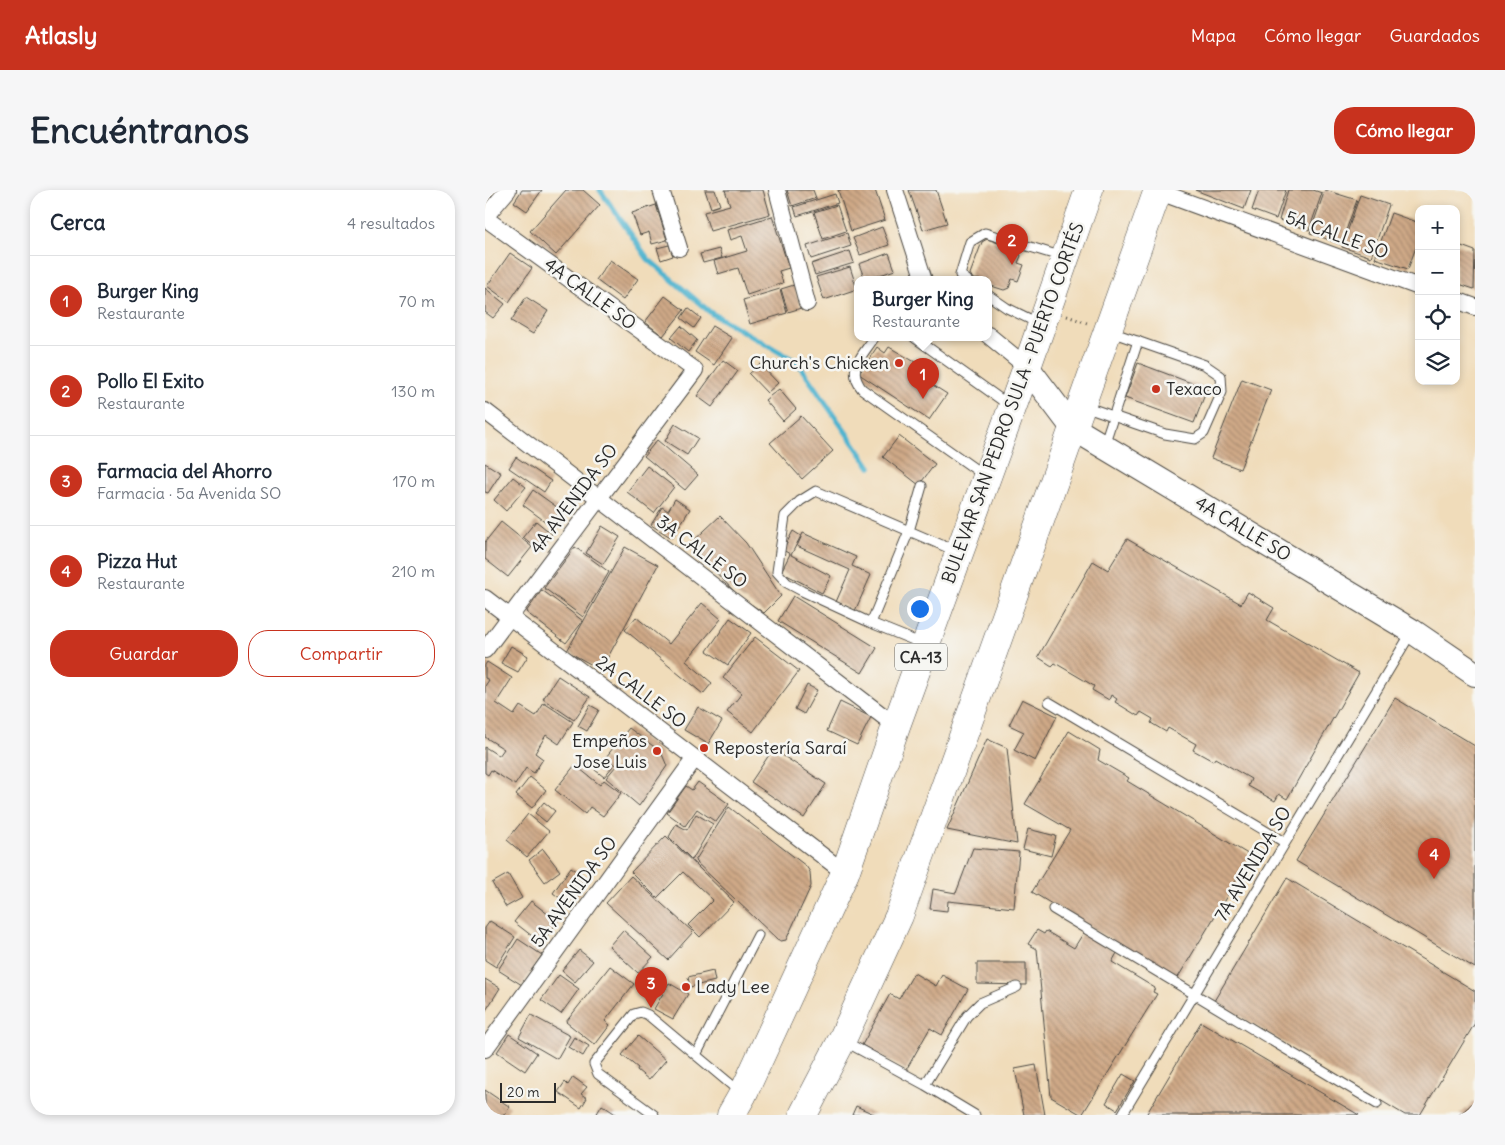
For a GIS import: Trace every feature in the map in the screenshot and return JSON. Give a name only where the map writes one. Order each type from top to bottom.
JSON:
[{"type":"highway","name":"BULEVAR SAN PEDRO SULA - PUERTO CORTÉS","points":[[737,1104],[845,873],[1089,190]]},
{"type":"highway","points":[[803,1115],[842,1040],[899,916],[1157,190]]},
{"type":"street","points":[[485,217],[508,190]]},
{"type":"street","points":[[661,190],[679,248]]},
{"type":"street","points":[[777,190],[807,304]]},
{"type":"street","points":[[895,190],[923,276]]},
{"type":"street","name":"5A CALLE SO","points":[[1157,190],[1415,286]]},
{"type":"street","name":"4A CALLE SO","points":[[485,217],[695,370]]},
{"type":"street","points":[[1460,301],[1475,307]]},
{"type":"street","points":[[992,338],[1027,367]]},
{"type":"street","name":"4A CALLE SO","points":[[1027,367],[1077,416],[1104,446],[1412,630],[1475,674]]},
{"type":"street","name":"4A AVENIDA SO","points":[[485,650],[695,370]]},
{"type":"street","name":"3A CALLE SO","points":[[485,410],[896,726]]},
{"type":"street","name":"2A CALLE SO","points":[[485,598],[845,873]]},
{"type":"street","name":"5A AVENIDA SO","points":[[485,1049],[695,758]]},
{"type":"lane","points":[[961,276],[960,275],[970,242],[985,233],[1066,258]]},
{"type":"lane","points":[[992,298],[1007,308],[1045,317]]},
{"type":"lane","points":[[1077,416],[1113,417],[1165,434],[1195,439],[1204,433],[1222,392],[1221,376],[1205,364],[1108,331]]},
{"type":"lane","points":[[872,341],[855,367],[855,380],[862,388],[987,477]]},
{"type":"lane","points":[[919,341],[1012,407]]},
{"type":"lane","points":[[1104,446],[1138,341]]},
{"type":"lane","points":[[871,623],[909,532],[922,486]]},
{"type":"lane","points":[[925,645],[871,623],[787,583],[777,572],[785,516],[800,501],[816,491],[959,552]]},
{"type":"lane","name":"7A AVENIDA SO","points":[[1122,1115],[1412,630]]},
{"type":"lane","points":[[1049,702],[1285,842]]},
{"type":"lane","points":[[1053,909],[1377,1104]]},
{"type":"lane","points":[[696,1055],[758,935]]},
{"type":"lane","points":[[925,1085],[967,1016],[980,1003],[1017,987]]},
{"type":"lane","points":[[654,1115],[598,1074],[594,1064],[633,1014],[641,1012],[648,1015],[696,1055],[737,1104]]},
{"type":"lane","points":[[842,1040],[925,1085],[972,1114]]},
{"type":"path","points":[[1045,317],[1108,331]]},
{"type":"building","points":[[522,190],[542,190],[527,211],[514,202]]},
{"type":"building","points":[[566,190],[583,190],[600,205],[556,255],[530,231]]},
{"type":"building","points":[[705,190],[715,190],[720,205],[711,208]]},
{"type":"building","points":[[725,190],[763,190],[770,214],[710,231],[704,212],[730,205]]},
{"type":"building","points":[[787,190],[813,190],[816,198],[792,206]]},
{"type":"building","points":[[838,190],[875,190],[885,220],[851,231]]},
{"type":"building","points":[[909,190],[936,190],[947,223],[923,230]]},
{"type":"building","points":[[1195,190],[1251,190],[1244,209]]},
{"type":"building","points":[[1259,190],[1286,190],[1276,219],[1252,210]]},
{"type":"building","points":[[1288,190],[1313,190],[1322,193],[1309,230],[1279,220]]},
{"type":"building","points":[[1325,190],[1357,200],[1341,244],[1310,233]]},
{"type":"building","points":[[835,194],[838,203],[797,216],[794,207]]},
{"type":"building","points":[[1360,195],[1389,205],[1371,257],[1342,247]]},
{"type":"building","points":[[656,205],[667,240],[652,244],[649,232],[640,235],[632,213]]},
{"type":"building","points":[[837,205],[846,231],[823,239],[814,212]]},
{"type":"building","points":[[1391,213],[1415,222],[1415,250],[1408,269],[1375,258]]},
{"type":"building","points":[[772,216],[789,268],[779,271],[783,283],[747,295],[738,268],[718,274],[714,261],[747,251],[742,236],[730,240],[727,230]]},
{"type":"building","points":[[882,227],[889,245],[860,255],[853,238]]},
{"type":"building","points":[[847,233],[851,246],[811,259],[807,246]]},
{"type":"building","points":[[987,239],[1018,250],[1021,256],[1018,263],[1024,265],[1018,281],[1012,279],[1009,288],[1004,290],[992,286],[992,276],[971,276],[970,274],[982,242]]},
{"type":"building","points":[[669,245],[673,256],[661,260],[657,248]]},
{"type":"building","points":[[1460,245],[1475,251],[1474,289],[1460,284]]},
{"type":"building","points":[[719,249],[722,258],[703,263],[700,254]]},
{"type":"building","points":[[850,251],[854,263],[815,275],[811,264]]},
{"type":"building","points":[[510,253],[532,268],[509,302],[487,286]]},
{"type":"building","points":[[889,253],[895,270],[877,276],[864,276],[859,264]]},
{"type":"building","points":[[610,260],[638,279],[623,300],[596,280]]},
{"type":"building","points":[[850,267],[854,280],[854,290],[824,300],[816,277]]},
{"type":"building","points":[[794,285],[801,308],[788,312],[781,289]]},
{"type":"building","points":[[485,288],[505,304],[493,318],[485,312]]},
{"type":"building","points":[[780,289],[787,313],[750,324],[743,300]]},
{"type":"building","points":[[665,296],[684,310],[663,336],[645,322]]},
{"type":"building","points":[[526,297],[548,311],[533,334],[511,321]]},
{"type":"building","points":[[688,308],[701,318],[694,328],[681,318]]},
{"type":"building","points":[[681,326],[697,340],[688,352],[671,338]]},
{"type":"building","points":[[712,326],[732,338],[714,365],[695,352]]},
{"type":"building","points":[[877,347],[885,353],[889,347],[915,362],[914,364],[932,376],[928,382],[947,394],[929,420],[859,374]]},
{"type":"building","points":[[723,360],[738,371],[712,407],[697,396]]},
{"type":"building","points":[[1138,363],[1207,389],[1194,423],[1125,398]]},
{"type":"building","points":[[760,364],[778,383],[767,393],[749,374]]},
{"type":"building","points":[[1242,379],[1271,390],[1240,469],[1211,458]]},
{"type":"building","points":[[779,389],[796,409],[783,421],[765,400]]},
{"type":"building","points":[[801,416],[833,451],[802,479],[770,443]]},
{"type":"building","points":[[675,424],[698,438],[687,455],[665,441]]},
{"type":"building","points":[[899,436],[935,464],[919,485],[883,457]]},
{"type":"building","points":[[657,440],[698,475],[685,490],[644,456]]},
{"type":"building","points":[[516,457],[551,481],[544,492],[509,468]]},
{"type":"building","points":[[485,463],[501,473],[488,493],[485,492]]},
{"type":"building","points":[[647,466],[674,487],[654,513],[627,492]]},
{"type":"building","points":[[513,477],[526,487],[506,511],[494,500]]},
{"type":"building","points":[[533,490],[561,510],[550,525],[523,505]]},
{"type":"building","points":[[675,499],[690,509],[672,538],[651,525],[662,507],[668,511]]},
{"type":"building","points":[[720,516],[746,543],[781,596],[764,613],[739,596],[689,545]]},
{"type":"building","points":[[536,521],[552,534],[539,550],[523,537]]},
{"type":"building","points":[[501,522],[532,547],[508,577],[485,559],[485,542]]},
{"type":"building","points":[[602,526],[620,537],[603,564],[586,553]]},
{"type":"building","points":[[793,531],[801,536],[791,555],[831,576],[822,593],[781,572],[790,554],[783,550]]},
{"type":"building","points":[[803,533],[856,557],[852,566],[871,575],[855,611],[836,602],[850,570],[797,546]]},
{"type":"building","points":[[1127,539],[1241,604],[1248,592],[1274,608],[1267,620],[1359,673],[1287,799],[1279,794],[1275,801],[1248,786],[1251,779],[1215,758],[1213,761],[1193,750],[1196,744],[1168,728],[1166,732],[1151,723],[1153,719],[1141,712],[1138,716],[1115,702],[1117,699],[1111,695],[1109,700],[1092,690],[1094,686],[1055,663],[1052,666],[1038,657],[1093,561],[1108,570]]},
{"type":"building","points":[[575,547],[609,572],[583,617],[544,588]]},
{"type":"building","points":[[625,547],[658,565],[601,670],[567,651]]},
{"type":"building","points":[[542,590],[583,621],[566,643],[526,612]]},
{"type":"building","points":[[793,596],[877,648],[862,673],[778,621]]},
{"type":"building","points":[[702,603],[721,619],[686,661],[712,683],[703,694],[625,630],[636,617],[669,644]]},
{"type":"building","points":[[730,618],[751,633],[728,665],[707,651]]},
{"type":"building","points":[[755,637],[799,671],[753,732],[727,712],[742,693],[723,678]]},
{"type":"building","points":[[511,646],[528,656],[518,672],[501,663]]},
{"type":"building","points":[[487,662],[512,678],[496,703],[514,715],[520,706],[536,716],[544,703],[573,722],[559,744],[546,735],[535,753],[543,759],[534,773],[526,768],[515,785],[491,770],[488,775],[485,773],[485,747],[499,756],[504,749],[485,737],[485,686],[489,680],[485,678],[485,665]]},
{"type":"building","points":[[558,676],[590,697],[574,720],[543,699]]},
{"type":"building","points":[[807,685],[817,690],[804,714],[795,709]]},
{"type":"building","points":[[1395,698],[1475,746],[1475,968],[1296,861]]},
{"type":"building","points":[[1022,699],[1057,716],[1035,761],[1014,750],[1024,732],[1009,725]]},
{"type":"building","points":[[840,702],[871,717],[857,745],[827,731]]},
{"type":"building","points":[[590,705],[599,710],[587,731],[578,726]]},
{"type":"building","points":[[698,707],[722,721],[708,744],[684,730]]},
{"type":"building","points":[[629,728],[661,752],[667,766],[639,806],[606,778],[616,766],[606,757]]},
{"type":"building","points":[[1069,731],[1100,750],[1098,760],[1129,778],[1127,781],[1251,856],[1177,979],[1032,892],[1070,830],[1025,804]]},
{"type":"building","points":[[987,739],[1007,748],[1017,844],[947,830]]},
{"type":"building","points":[[773,749],[826,784],[804,818],[751,782]]},
{"type":"building","points":[[604,758],[613,766],[604,777],[595,770]]},
{"type":"building","points":[[575,765],[600,785],[604,780],[621,793],[603,816],[590,807],[585,814],[555,790]]},
{"type":"building","points":[[530,777],[546,790],[532,808],[516,795]]},
{"type":"building","points":[[698,782],[729,804],[716,822],[697,809],[685,826],[667,813],[686,786],[692,790]]},
{"type":"building","points":[[544,802],[555,811],[546,822],[535,813]]},
{"type":"building","points":[[729,807],[806,866],[810,872],[811,886],[786,940],[781,941],[777,939],[695,861]]},
{"type":"building","points":[[528,814],[549,831],[527,857],[507,840]]},
{"type":"building","points":[[696,814],[713,824],[692,860],[669,837],[676,824],[687,830]]},
{"type":"building","points":[[1028,829],[1056,836],[1051,856],[1023,849]]},
{"type":"building","points":[[666,836],[734,902],[700,937],[688,925],[713,900],[683,872],[657,898],[631,872]]},
{"type":"building","points":[[973,848],[1019,852],[1014,908],[948,901],[947,911],[930,909],[933,889],[956,893]]},
{"type":"building","points":[[543,849],[560,871],[545,882],[529,860]]},
{"type":"building","points":[[571,867],[589,880],[571,906],[553,893]]},
{"type":"building","points":[[508,874],[522,898],[506,907],[492,883]]},
{"type":"building","points":[[631,876],[693,932],[668,960],[606,903]]},
{"type":"building","points":[[1287,878],[1475,991],[1475,1023],[1420,1115],[1405,1115],[1214,1001]]},
{"type":"building","points":[[531,901],[558,922],[541,943],[514,922]]},
{"type":"building","points":[[490,921],[515,937],[496,967],[485,960],[485,928]]},
{"type":"building","points":[[623,930],[653,957],[638,973],[609,946]]},
{"type":"building","points":[[1037,930],[1044,934],[1046,931],[1074,948],[1084,932],[1117,953],[1112,962],[1155,988],[1153,992],[1157,994],[1082,1115],[1051,1097],[1037,949],[1028,944]]},
{"type":"building","points":[[518,939],[542,955],[522,985],[498,970]]},
{"type":"building","points":[[579,950],[593,961],[575,982],[562,971]]},
{"type":"building","points":[[977,963],[1026,963],[1026,985],[977,984]]},
{"type":"building","points":[[610,966],[634,984],[605,1021],[610,1025],[595,1045],[566,1022]]},
{"type":"building","points":[[713,971],[715,981],[690,987],[688,977]]},
{"type":"building","points":[[914,973],[936,986],[942,975],[968,989],[942,1035],[930,1028],[906,1070],[862,1045],[890,994],[899,999]]},
{"type":"building","points":[[559,975],[579,989],[561,1014],[541,1000]]},
{"type":"building","points":[[485,979],[500,988],[485,1012]]},
{"type":"building","points":[[669,983],[688,994],[673,1019],[654,1009]]},
{"type":"building","points":[[531,1015],[570,1036],[557,1059],[519,1037]]},
{"type":"building","points":[[1201,1022],[1359,1115],[1146,1115]]},
{"type":"building","points":[[509,1034],[537,1053],[525,1071],[497,1052]]},
{"type":"building","points":[[638,1036],[666,1060],[649,1080],[622,1055]]},
{"type":"building","points":[[574,1037],[589,1046],[583,1056],[568,1047]]},
{"type":"building","points":[[1036,1065],[1045,1115],[1024,1115],[1015,1069]]},
{"type":"building","points":[[1123,1074],[1135,1081],[1117,1110],[1106,1103]]},
{"type":"building","points":[[573,1077],[587,1087],[581,1094],[587,1098],[581,1108],[558,1092],[565,1082],[568,1085]]},
{"type":"building","points":[[485,1090],[510,1107],[504,1115],[485,1115]]},
{"type":"building","points":[[1475,1101],[1475,1115],[1459,1115]]},
{"type":"building","points":[[602,1105],[617,1115],[596,1115]]},
{"type":"building","points":[[856,1106],[876,1115],[852,1115]]},
{"type":"waterway","points":[[600,190],[648,259],[711,313],[797,362],[870,467]]},
{"type":"place","name":"Pollo El Exito","points":[[1012,265]]},
{"type":"place","name":"Church's Chicken","points":[[899,363]]},
{"type":"place","name":"Texaco","points":[[1156,389]]},
{"type":"place","name":"Burger King","points":[[923,399]]},
{"type":"place","name":"Repostería Saraí","points":[[704,748]]},
{"type":"place","name":"Empeños Jose Luis","points":[[657,751]]},
{"type":"place","name":"Pizza Hut","points":[[1434,879]]},
{"type":"place","name":"Lady Lee","points":[[686,987]]},
{"type":"place","name":"Farmacia del Ahorro","points":[[651,1008]]}]
